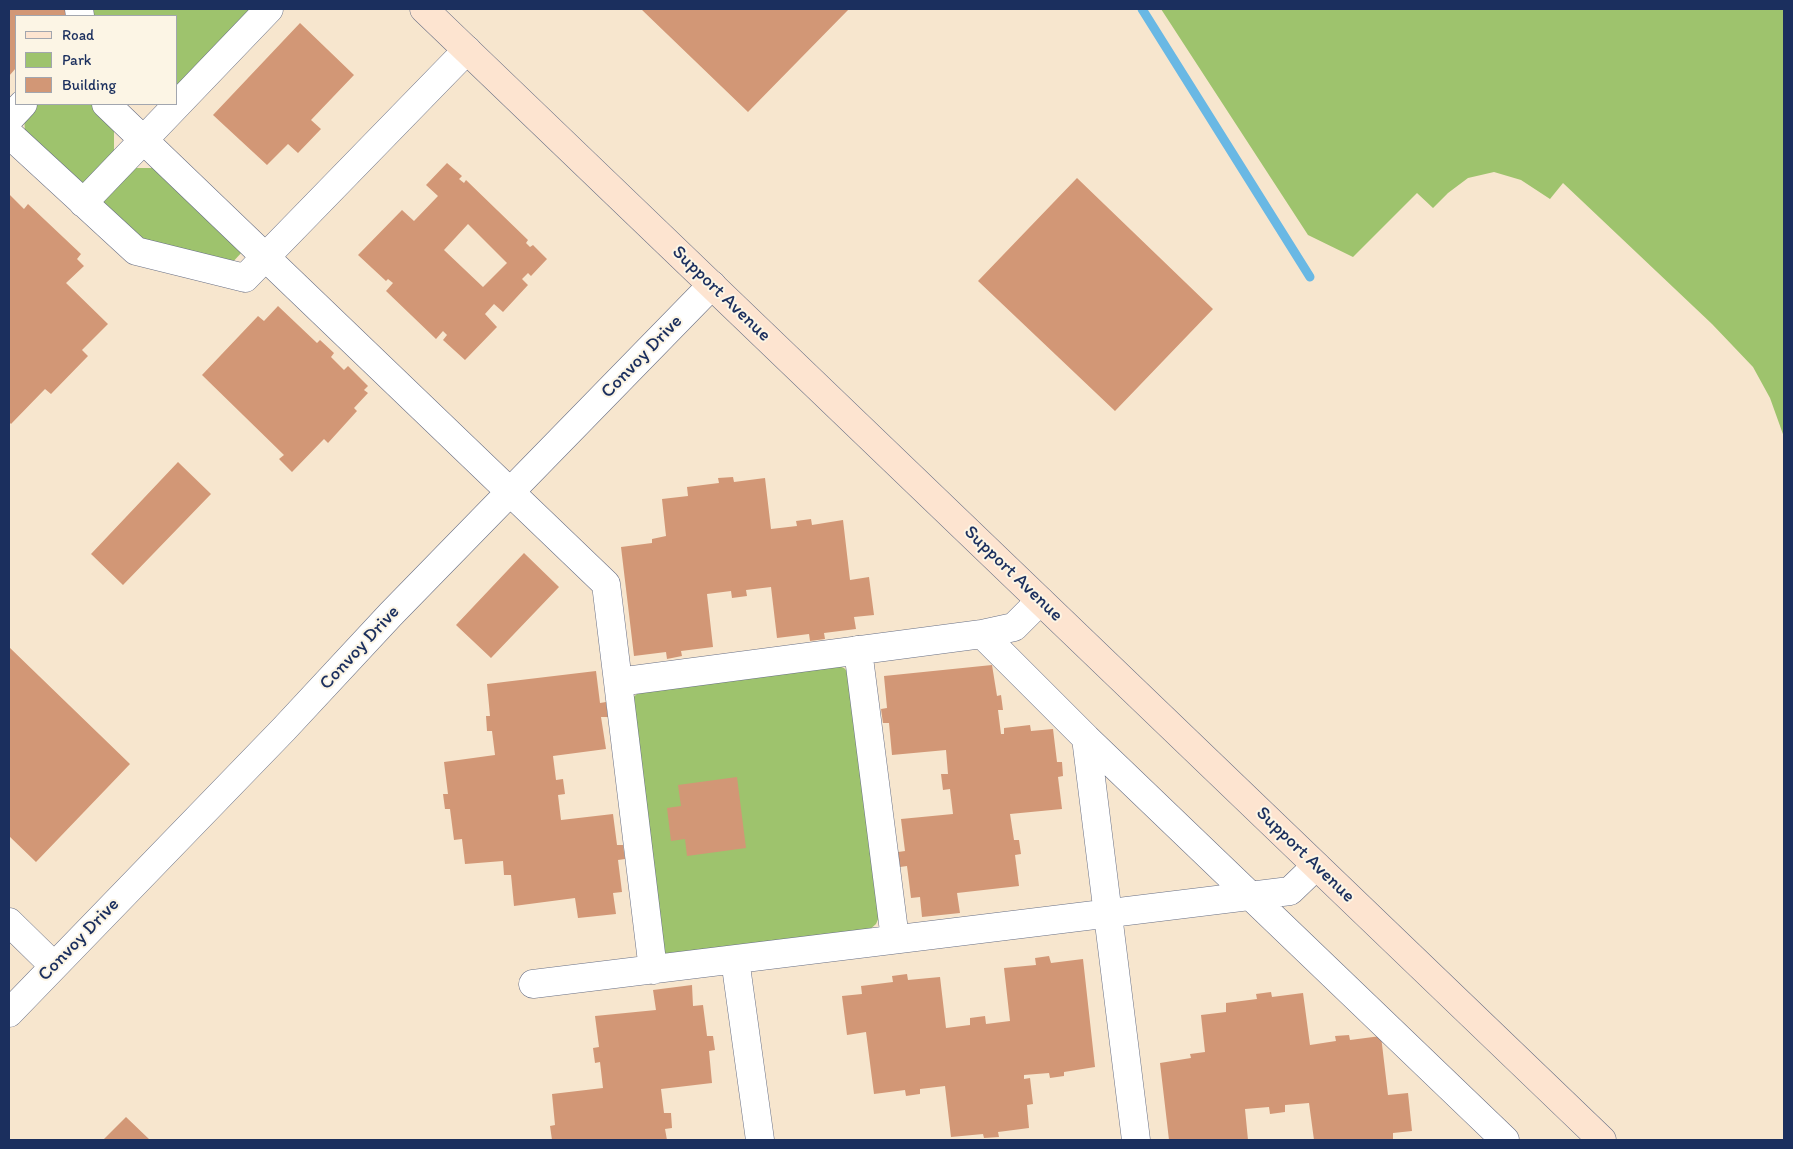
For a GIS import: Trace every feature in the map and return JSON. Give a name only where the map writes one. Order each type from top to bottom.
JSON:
[{"type":"street","points":[[178,104],[269,9]]},
{"type":"street","name":"Support Avenue","points":[[424,9],[1316,866],[1593,1138]]},
{"type":"street","points":[[9,134],[136,251],[246,278],[467,50]]},
{"type":"street","points":[[9,118],[22,105]]},
{"type":"street","points":[[107,105],[606,584],[653,970]]},
{"type":"street","points":[[83,203],[177,105]]},
{"type":"street","name":"Convoy Drive","points":[[9,1013],[259,755],[392,614],[712,285]]},
{"type":"street","points":[[618,682],[982,634],[1014,627],[1040,601]]},
{"type":"street","points":[[982,634],[1086,738],[1506,1140]]},
{"type":"street","points":[[858,650],[895,939]]},
{"type":"street","points":[[1086,738],[1136,1140]]},
{"type":"street","points":[[532,984],[1290,891],[1316,866]]},
{"type":"street","points":[[9,922],[54,966]]},
{"type":"street","points":[[735,959],[760,1140]]},
{"type":"green space","points":[[88,9],[258,9],[178,92],[178,15],[89,15]]},
{"type":"green space","points":[[1161,9],[1784,9],[1784,437],[1770,398],[1753,367],[1712,324],[1563,183],[1550,199],[1521,180],[1494,172],[1468,178],[1448,193],[1433,208],[1417,193],[1353,257],[1308,235]]},
{"type":"green space","points":[[34,105],[97,105],[114,121],[114,158],[85,189],[25,133],[24,115]]},
{"type":"green space","points":[[125,168],[163,168],[243,251],[230,265],[141,244],[94,199]]},
{"type":"green space","points":[[830,663],[844,668],[850,674],[880,915],[876,924],[868,931],[662,959],[629,701],[647,685]]},
{"type":"building","points":[[9,9],[66,9],[69,12],[66,15],[15,15],[15,69],[9,76]]},
{"type":"building","points":[[641,9],[849,9],[748,112]]},
{"type":"building","points":[[300,23],[354,75],[311,120],[321,129],[298,153],[288,144],[267,165],[213,115]]},
{"type":"building","points":[[447,163],[462,176],[459,179],[464,183],[466,180],[528,240],[526,243],[530,247],[533,245],[547,259],[531,276],[528,273],[522,279],[528,285],[503,312],[494,304],[485,314],[497,327],[465,360],[443,340],[447,335],[443,331],[436,339],[386,291],[393,283],[388,279],[386,281],[358,255],[402,210],[414,221],[438,196],[426,185]],"holes":[[[468,224],[507,263],[483,287],[444,250]]]},
{"type":"building","points":[[1077,178],[1213,309],[1115,411],[978,281]]},
{"type":"building","points":[[9,194],[24,209],[28,204],[81,254],[77,259],[84,266],[66,283],[108,324],[82,350],[88,356],[51,394],[45,389],[11,424],[9,422]]},
{"type":"building","points":[[278,306],[317,343],[320,340],[334,353],[331,357],[344,370],[348,366],[368,386],[364,390],[368,393],[354,408],[357,411],[328,443],[324,439],[292,472],[279,459],[284,455],[202,375],[258,316],[264,321]]},
{"type":"building","points":[[178,462],[211,494],[123,585],[91,554]]},
{"type":"building","points":[[733,477],[734,482],[765,478],[771,529],[797,526],[796,521],[811,519],[812,525],[843,520],[850,580],[869,577],[874,615],[854,617],[856,629],[824,633],[825,639],[810,641],[809,634],[777,638],[771,587],[746,590],[747,596],[732,598],[731,591],[707,594],[713,647],[681,651],[682,656],[667,659],[666,652],[634,656],[621,547],[652,543],[652,539],[666,536],[662,499],[688,496],[687,487],[719,483],[718,478]]},
{"type":"building","points":[[524,553],[559,587],[491,658],[456,625]]},
{"type":"building","points":[[9,647],[130,764],[36,862],[9,836]]},
{"type":"building","points":[[992,665],[997,696],[1001,695],[1003,710],[998,710],[1001,734],[1004,734],[1004,728],[1030,725],[1031,731],[1053,729],[1057,762],[1062,762],[1063,776],[1058,777],[1062,809],[1010,814],[1014,840],[1019,840],[1021,854],[1015,855],[1019,886],[957,893],[960,913],[922,917],[920,897],[911,898],[907,866],[900,867],[898,852],[905,851],[901,819],[953,814],[950,789],[943,790],[941,774],[948,774],[946,750],[892,755],[889,723],[883,723],[881,709],[887,708],[884,676]]},
{"type":"building","points":[[596,671],[600,703],[606,702],[608,717],[601,717],[606,749],[553,756],[556,780],[563,779],[565,794],[558,795],[561,820],[613,814],[617,845],[623,845],[625,859],[618,860],[622,892],[613,893],[616,914],[578,918],[575,898],[514,906],[511,875],[504,875],[503,861],[465,864],[462,839],[454,840],[450,809],[445,809],[443,794],[448,794],[444,762],[495,755],[492,731],[487,731],[486,716],[490,716],[487,684]]},
{"type":"building","points":[[737,777],[746,848],[687,856],[685,839],[671,841],[667,808],[681,806],[678,785]]},
{"type":"building","points":[[1049,956],[1051,963],[1083,959],[1095,1067],[1064,1072],[1064,1076],[1050,1078],[1049,1073],[1024,1075],[1024,1079],[1030,1078],[1033,1104],[1027,1105],[1029,1128],[998,1132],[999,1137],[984,1138],[983,1134],[951,1137],[945,1086],[920,1089],[920,1094],[906,1096],[905,1090],[874,1094],[866,1032],[847,1035],[842,996],[862,994],[861,986],[893,982],[892,976],[907,974],[908,980],[940,977],[946,1028],[970,1025],[970,1018],[985,1016],[986,1024],[1010,1021],[1004,968],[1036,965],[1035,958]]},
{"type":"building","points":[[692,985],[693,1006],[703,1005],[707,1036],[713,1036],[715,1050],[709,1051],[712,1083],[661,1089],[664,1113],[671,1113],[672,1128],[665,1129],[667,1140],[552,1140],[550,1126],[555,1125],[552,1094],[603,1088],[600,1062],[595,1063],[593,1048],[599,1047],[595,1016],[656,1010],[653,990]]},
{"type":"building","points":[[1271,992],[1272,997],[1303,993],[1310,1045],[1336,1041],[1335,1036],[1349,1035],[1350,1040],[1381,1036],[1388,1095],[1408,1093],[1412,1131],[1393,1133],[1393,1140],[1314,1140],[1309,1103],[1285,1105],[1285,1112],[1270,1114],[1269,1107],[1245,1109],[1248,1140],[1169,1140],[1160,1063],[1191,1058],[1190,1054],[1205,1052],[1201,1015],[1226,1012],[1226,1003],[1257,999],[1256,994]]},
{"type":"building","points":[[126,1117],[150,1140],[103,1140]]},
{"type":"waterway","points":[[1142,9],[1310,277]]}]
